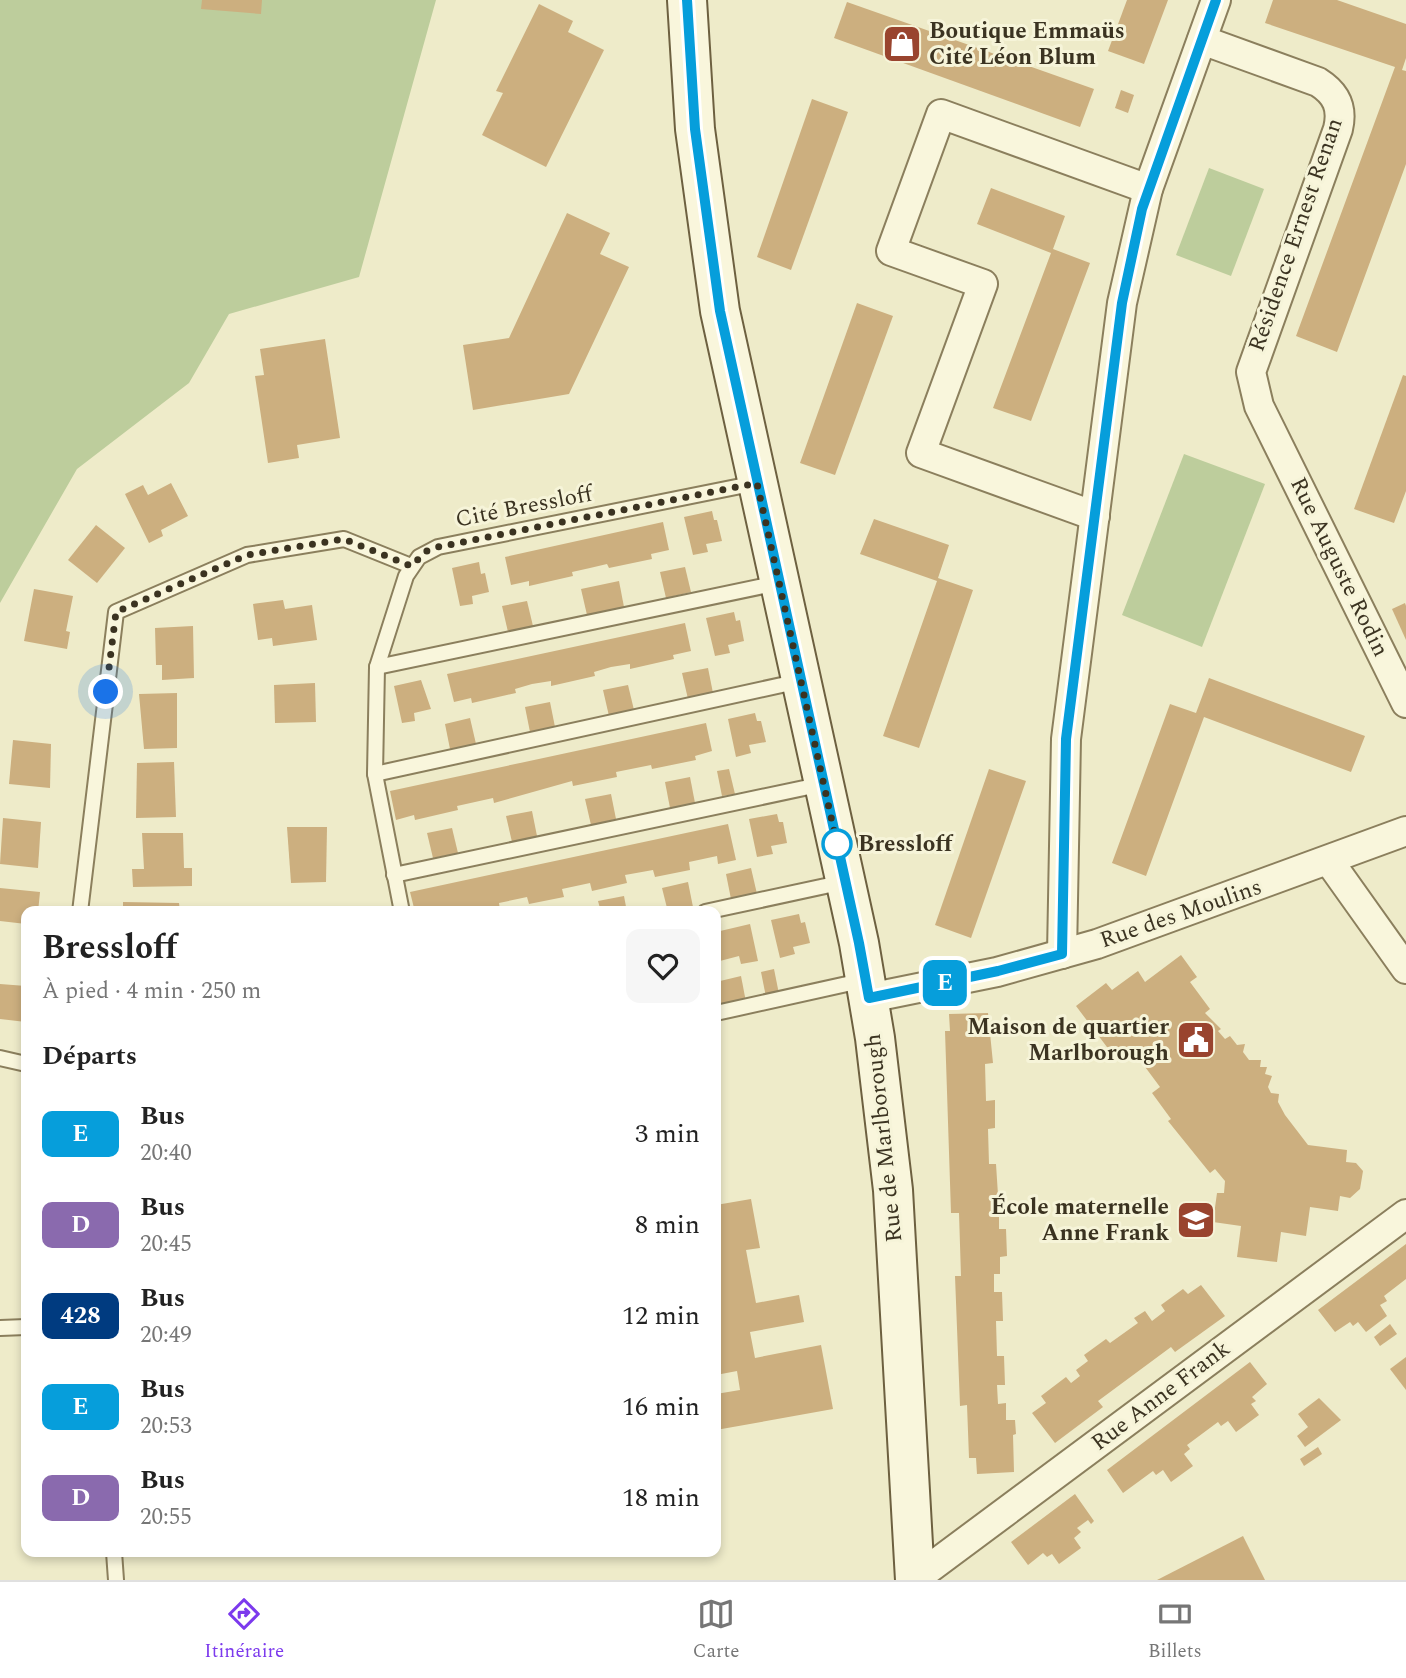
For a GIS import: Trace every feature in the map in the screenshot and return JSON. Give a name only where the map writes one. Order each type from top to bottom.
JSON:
[{"type":"main road","name":"Rue de Marlborough","points":[[687,0],[695,129],[713,269],[867,989],[893,1190],[915,1580]]},
{"type":"street","points":[[1062,954],[1066,739],[1122,303],[1148,189],[1216,0]]},
{"type":"street","name":"Résidence Ernest Renan","points":[[1202,40],[1318,82],[1328,88],[1340,108],[1338,129],[1252,362],[1254,394],[1272,432]]},
{"type":"street","points":[[1095,516],[922,453],[983,284],[891,251],[941,114],[1148,189]]},
{"type":"street","name":"Rue Auguste Rodin","points":[[1272,432],[1406,703]]},
{"type":"street","name":"Rue des Moulins","points":[[867,989],[973,977],[1062,954],[1329,861],[1406,831]]},
{"type":"street","points":[[1329,861],[1406,970]]},
{"type":"street","name":"Rue Anne Frank","points":[[915,1580],[1406,1214]]},
{"type":"lane","name":"Cité Bressloff","points":[[411,566],[427,551],[438,547],[757,483]]},
{"type":"lane","points":[[80,906],[116,612],[247,555],[344,539],[411,566],[377,667],[375,774],[401,906]]},
{"type":"lane","points":[[377,667],[780,582]]},
{"type":"lane","points":[[375,774],[802,681]]},
{"type":"lane","points":[[394,875],[824,784]]},
{"type":"lane","points":[[721,909],[846,882]]},
{"type":"lane","points":[[721,1012],[867,989]]},
{"type":"lane","points":[[0,1058],[21,1063]]},
{"type":"lane","points":[[0,1328],[21,1327]]},
{"type":"lane","points":[[114,1557],[116,1580]]},
{"type":"green space","points":[[0,0],[436,0],[359,277],[229,314],[189,383],[77,469],[0,603]]},
{"type":"green space","points":[[1209,168],[1264,189],[1231,276],[1176,255]]},
{"type":"green space","points":[[1184,454],[1265,484],[1202,647],[1122,615]]},
{"type":"building","points":[[202,0],[262,0],[261,14],[201,9]]},
{"type":"building","points":[[1127,0],[1168,0],[1144,64],[1108,51]]},
{"type":"building","points":[[1273,0],[1337,0],[1406,24],[1406,58],[1402,70],[1406,71],[1406,164],[1337,352],[1296,336],[1395,67],[1265,23]]},
{"type":"building","points":[[847,2],[1094,89],[1080,127],[834,38]]},
{"type":"building","points":[[539,4],[573,21],[568,32],[604,50],[546,167],[482,135],[503,93],[496,91]]},
{"type":"building","points":[[1121,90],[1134,95],[1128,113],[1115,108]]},
{"type":"building","points":[[812,99],[848,112],[791,270],[757,257]]},
{"type":"building","points":[[991,188],[1065,216],[1053,249],[1090,263],[1031,421],[993,408],[1051,253],[977,224]]},
{"type":"building","points":[[567,213],[610,233],[600,254],[629,267],[569,394],[473,410],[463,345],[509,338]]},
{"type":"building","points":[[857,303],[893,316],[835,475],[800,463]]},
{"type":"building","points":[[325,339],[340,438],[297,445],[299,458],[268,463],[255,376],[264,375],[260,349]]},
{"type":"building","points":[[1403,375],[1406,376],[1406,491],[1394,523],[1354,509]]},
{"type":"building","points":[[171,483],[188,516],[161,530],[163,536],[149,543],[125,494],[143,485],[148,495]]},
{"type":"building","points":[[712,511],[722,541],[706,544],[708,552],[693,555],[684,517]]},
{"type":"building","points":[[874,519],[949,545],[938,578],[973,590],[919,748],[883,736],[937,581],[860,554]]},
{"type":"building","points":[[663,522],[669,550],[651,554],[652,559],[609,568],[607,564],[572,572],[573,576],[529,586],[529,581],[511,585],[505,557]]},
{"type":"building","points":[[96,525],[125,548],[97,583],[68,560]]},
{"type":"building","points":[[479,562],[481,574],[485,573],[489,592],[472,596],[473,604],[460,606],[452,568]]},
{"type":"building","points":[[685,567],[691,592],[666,598],[660,572]]},
{"type":"building","points":[[619,581],[624,607],[587,615],[581,589]]},
{"type":"building","points":[[34,589],[73,596],[66,631],[70,632],[67,649],[24,641]]},
{"type":"building","points":[[283,600],[285,609],[312,605],[317,640],[273,646],[272,638],[258,640],[253,604]]},
{"type":"building","points":[[527,601],[533,626],[508,632],[502,606]]},
{"type":"building","points":[[1405,603],[1406,606],[1406,640],[1392,609]]},
{"type":"building","points":[[734,612],[736,621],[740,620],[744,641],[728,645],[730,653],[715,656],[706,618]]},
{"type":"building","points":[[685,623],[691,651],[673,655],[674,659],[630,669],[630,664],[611,667],[594,672],[595,676],[551,686],[551,681],[532,684],[515,689],[516,693],[472,703],[471,698],[454,702],[447,674]]},
{"type":"building","points":[[193,626],[194,678],[162,680],[162,665],[156,665],[155,628]]},
{"type":"building","points":[[708,668],[713,693],[688,699],[682,673]]},
{"type":"building","points":[[1209,678],[1365,736],[1351,772],[1204,717],[1146,876],[1112,863],[1170,704],[1196,713]]},
{"type":"building","points":[[421,680],[431,709],[414,713],[415,721],[402,723],[394,686]]},
{"type":"building","points":[[315,683],[316,722],[275,723],[274,685]]},
{"type":"building","points":[[628,685],[634,710],[609,716],[603,690]]},
{"type":"building","points":[[177,693],[177,748],[144,749],[139,694]]},
{"type":"building","points":[[550,702],[555,727],[530,732],[525,707]]},
{"type":"building","points":[[755,713],[757,721],[761,721],[766,742],[749,745],[751,753],[736,757],[728,719]]},
{"type":"building","points":[[470,718],[476,744],[450,749],[445,724]]},
{"type":"building","points":[[706,723],[712,751],[695,756],[696,760],[652,769],[651,765],[616,772],[617,777],[573,786],[572,781],[494,803],[493,798],[415,820],[414,815],[396,820],[390,791]]},
{"type":"building","points":[[13,740],[51,744],[50,788],[9,784]]},
{"type":"building","points":[[174,762],[176,817],[136,818],[137,763]]},
{"type":"building","points":[[729,769],[735,794],[722,796],[717,771]]},
{"type":"building","points":[[989,769],[1026,781],[971,938],[935,925]]},
{"type":"building","points":[[690,777],[695,803],[670,808],[665,782]]},
{"type":"building","points":[[611,794],[616,819],[591,825],[585,799]]},
{"type":"building","points":[[532,811],[537,836],[512,842],[506,816]]},
{"type":"building","points":[[777,814],[779,822],[783,822],[787,843],[771,846],[773,854],[757,857],[749,819]]},
{"type":"building","points":[[3,818],[41,822],[38,868],[0,864]]},
{"type":"building","points":[[728,824],[736,860],[718,864],[717,856],[689,862],[690,870],[655,877],[653,870],[625,875],[627,883],[592,891],[590,883],[562,889],[564,897],[529,904],[527,897],[499,903],[499,906],[414,906],[410,892]]},
{"type":"building","points":[[287,827],[327,827],[326,882],[291,883]]},
{"type":"building","points":[[452,828],[458,853],[433,858],[427,833]]},
{"type":"building","points":[[142,833],[183,833],[184,868],[192,868],[192,886],[133,887],[132,869],[144,869]]},
{"type":"building","points":[[751,868],[757,894],[731,899],[726,874]]},
{"type":"building","points":[[688,882],[693,906],[666,906],[662,888]]},
{"type":"building","points":[[0,888],[40,892],[39,906],[21,906],[21,923],[0,921]]},
{"type":"building","points":[[624,896],[626,906],[599,906],[598,901]]},
{"type":"building","points":[[123,902],[179,903],[179,906],[123,906]]},
{"type":"building","points":[[799,914],[801,923],[805,922],[810,943],[793,947],[795,954],[780,958],[771,920]]},
{"type":"building","points":[[750,924],[758,961],[741,964],[739,956],[721,961],[721,931]]},
{"type":"building","points":[[1181,955],[1197,977],[1190,982],[1210,1009],[1205,1013],[1221,1029],[1218,1031],[1225,1039],[1230,1036],[1237,1045],[1245,1044],[1243,1052],[1249,1060],[1261,1060],[1260,1067],[1267,1067],[1265,1074],[1272,1076],[1268,1087],[1271,1093],[1279,1094],[1278,1102],[1285,1115],[1308,1145],[1347,1150],[1346,1162],[1356,1163],[1363,1171],[1360,1189],[1350,1198],[1340,1196],[1338,1211],[1310,1207],[1306,1236],[1281,1232],[1277,1262],[1237,1257],[1241,1226],[1213,1222],[1217,1193],[1224,1193],[1225,1181],[1215,1169],[1210,1173],[1168,1121],[1171,1119],[1152,1093],[1160,1087],[1131,1048],[1116,1059],[1076,1006],[1106,983],[1112,990],[1138,971],[1145,982]]},
{"type":"building","points":[[774,969],[779,994],[766,997],[761,972]]},
{"type":"building","points":[[741,976],[746,1002],[721,1008],[721,981]]},
{"type":"building","points":[[0,984],[21,986],[21,1021],[0,1019]]},
{"type":"building","points":[[988,1013],[993,1063],[985,1064],[986,1101],[995,1100],[995,1128],[988,1129],[989,1164],[996,1164],[998,1195],[991,1196],[991,1212],[999,1211],[999,1229],[1006,1229],[1007,1256],[1000,1257],[1000,1274],[994,1274],[994,1292],[1002,1292],[1003,1321],[996,1321],[997,1356],[1004,1356],[1005,1385],[997,1385],[998,1404],[1006,1403],[1006,1420],[1015,1420],[1016,1434],[1013,1435],[1014,1472],[977,1474],[976,1458],[969,1458],[967,1405],[960,1406],[955,1276],[961,1276],[959,1213],[951,1213],[945,1031],[950,1031],[949,1014]]},
{"type":"building","points":[[751,1199],[760,1248],[746,1250],[756,1303],[799,1295],[804,1322],[750,1332],[755,1358],[821,1345],[833,1409],[721,1429],[721,1393],[740,1390],[737,1371],[721,1374],[721,1204]]},
{"type":"building","points":[[1406,1244],[1406,1279],[1384,1296],[1387,1301],[1380,1305],[1387,1316],[1366,1332],[1358,1322],[1353,1326],[1350,1322],[1335,1332],[1318,1310]]},
{"type":"building","points":[[1201,1285],[1225,1316],[1175,1352],[1171,1347],[1098,1401],[1103,1407],[1055,1443],[1032,1413],[1046,1403],[1041,1396],[1066,1377],[1071,1383],[1080,1376],[1076,1370],[1088,1361],[1084,1355],[1106,1339],[1110,1343],[1138,1323],[1134,1318],[1145,1311],[1152,1321],[1165,1311],[1161,1305],[1183,1289],[1188,1294]]},
{"type":"building","points":[[1390,1324],[1397,1334],[1380,1346],[1374,1337]]},
{"type":"building","points":[[1406,1357],[1406,1390],[1390,1369]]},
{"type":"building","points":[[1250,1362],[1267,1384],[1252,1397],[1256,1401],[1251,1404],[1259,1415],[1236,1432],[1228,1421],[1221,1426],[1218,1422],[1187,1445],[1190,1449],[1184,1454],[1193,1466],[1171,1482],[1163,1470],[1156,1475],[1153,1471],[1123,1493],[1107,1470]]},
{"type":"building","points":[[1319,1398],[1341,1420],[1305,1447],[1297,1436],[1308,1427],[1298,1414]]},
{"type":"building","points":[[1318,1447],[1322,1454],[1304,1466],[1300,1459]]},
{"type":"building","points":[[1075,1494],[1094,1521],[1091,1524],[1088,1520],[1077,1528],[1081,1532],[1074,1538],[1081,1548],[1059,1564],[1052,1554],[1047,1557],[1043,1553],[1028,1565],[1011,1542]]},
{"type":"building","points":[[1243,1536],[1265,1580],[1157,1580]]},
{"type":"bus line","name":"E","points":[[687,0],[695,129],[720,311],[832,817],[869,998],[937,985],[1062,954],[1066,739],[1122,303],[1142,209],[1216,0]]},
{"type":"place","name":"Boutique Emmaüs Cité Léon Blum","points":[[902,44]]},
{"type":"place","name":"Bressloff","points":[[837,844]]},
{"type":"place","name":"Maison de quartier Marlborough","points":[[1196,1040]]},
{"type":"place","name":"École maternelle Anne Frank","points":[[1196,1220]]},
{"type":"route","points":[[106,692],[116,612],[247,555],[344,539],[411,566],[427,551],[438,547],[757,483],[837,844]]}]
